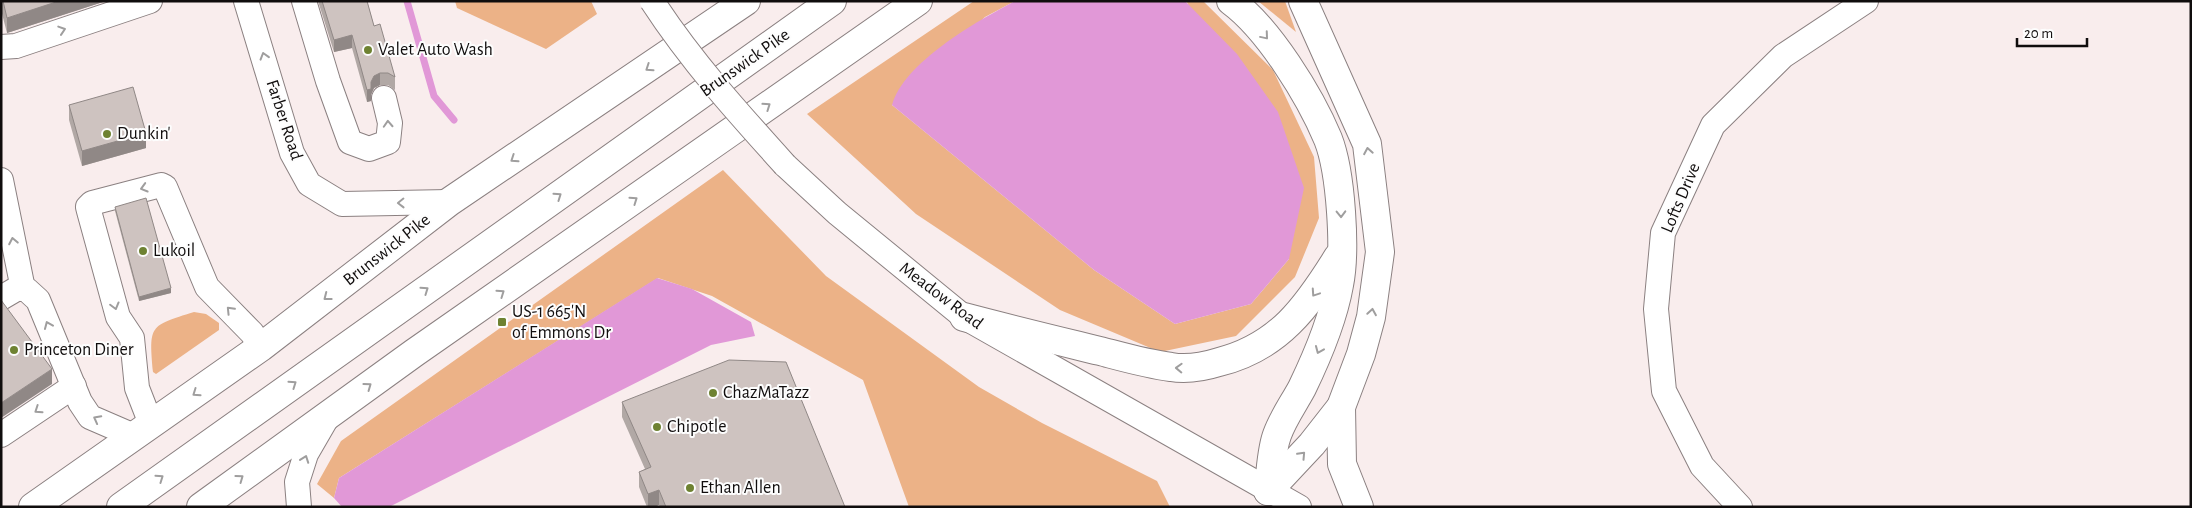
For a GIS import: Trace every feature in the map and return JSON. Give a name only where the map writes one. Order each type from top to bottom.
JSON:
[{"type":"highway","points":[[689,41],[732,1]]},
{"type":"highway","name":"Brunswick Pike","points":[[34,507],[261,347],[449,202],[746,1]]},
{"type":"highway","name":"Brunswick Pike","points":[[121,507],[832,1]]},
{"type":"highway","points":[[200,507],[918,1]]},
{"type":"highway","points":[[881,27],[930,1]]},
{"type":"highway","points":[[1231,1],[1274,46],[1303,91],[1329,141],[1341,195],[1340,285],[1322,343],[1302,388],[1277,435],[1264,499]]},
{"type":"highway","points":[[1303,1],[1367,144],[1379,242],[1380,252],[1371,317],[1341,407],[1342,464],[1359,507]]},
{"type":"highway","points":[[964,318],[1172,368],[1198,368],[1225,361],[1256,349],[1286,327],[1306,306],[1341,252]]},
{"type":"highway","points":[[1264,499],[1312,444],[1341,407]]},
{"type":"street","points":[[1,47],[16,46],[150,1]]},
{"type":"street","name":"Farber Road","points":[[246,1],[292,153],[309,184],[342,204],[449,202]]},
{"type":"street","points":[[293,1],[331,133],[346,156],[388,142],[390,123],[384,98]]},
{"type":"street","points":[[304,1],[328,81],[350,142],[369,148]]},
{"type":"street","name":"Meadow Road","points":[[652,1],[726,100],[786,165],[837,213],[964,318],[1264,499],[1299,507]]},
{"type":"street","name":"Lofts Drive","points":[[1740,507],[1702,466],[1664,391],[1656,309],[1664,234],[1713,125],[1783,56],[1866,1]]},
{"type":"street","points":[[1,180],[12,293],[27,290],[38,300],[80,402],[90,417],[143,430],[132,338],[118,317],[88,207],[92,203],[162,185],[207,287],[252,333],[261,347]]},
{"type":"street","points":[[1,435],[74,386]]},
{"type":"street","points":[[299,507],[297,482],[306,454],[328,415]]},
{"type":"shaded area","points":[[455,1],[591,1],[597,14],[546,49],[457,8]]},
{"type":"shaded area","points":[[974,1],[1015,1],[985,17],[892,105],[1094,270],[1175,324],[1251,304],[1289,259],[1185,1],[1203,1],[1273,70],[1314,157],[1319,218],[1295,277],[1236,336],[1160,352],[1060,310],[916,214],[807,114]]},
{"type":"shaded area","points":[[1015,1],[1185,1],[1237,54],[1278,112],[1304,188],[1289,259],[1251,304],[1175,324],[1094,270],[892,105],[899,89],[926,59],[962,32]]},
{"type":"shaded area","points":[[1258,1],[1285,1],[1296,32]]},
{"type":"shaded area","points":[[723,170],[826,276],[979,387],[1042,423],[1157,481],[1170,507],[909,507],[863,380],[712,296],[658,278],[339,478],[334,498],[317,484],[341,441]]},
{"type":"shaded area","points":[[657,278],[692,289],[751,322],[755,336],[711,345],[389,507],[342,507],[334,498],[339,478]]},
{"type":"shaded area","points":[[194,312],[206,314],[219,323],[219,330],[156,374],[153,372],[151,345],[155,330],[168,321]]},
{"type":"building","points":[[3,1],[59,1],[7,18]]},
{"type":"building","name":"Valet Auto Wash","points":[[322,1],[367,1],[374,26],[380,24],[395,77],[388,73],[380,73],[374,76],[371,82],[371,89],[367,90],[352,35],[334,40]]},
{"type":"building","name":"Dunkin'","points":[[133,87],[146,133],[82,151],[69,105]]},
{"type":"building","name":"Lukoil","points":[[146,198],[171,288],[139,297],[115,207]]},
{"type":"building","name":"Princeton Diner","points":[[1,300],[52,369],[1,403]]},
{"type":"building","points":[[729,360],[786,362],[845,507],[666,507],[659,490],[648,494],[639,472],[651,467],[622,402]]},
{"type":"waterway","points":[[407,1],[434,96],[454,120]]},
{"type":"place","name":"Valet Auto Wash","points":[[368,50]]},
{"type":"place","name":"Dunkin'","points":[[107,134]]},
{"type":"place","name":"Lukoil","points":[[143,251]]},
{"type":"place","name":"US-1 665'N of Emmons Dr","points":[[502,322]]},
{"type":"place","name":"Princeton Diner","points":[[14,350]]},
{"type":"place","name":"ChazMaTazz","points":[[713,393]]},
{"type":"place","name":"Chipotle","points":[[657,427]]},
{"type":"place","name":"Ethan Allen","points":[[690,488]]}]
